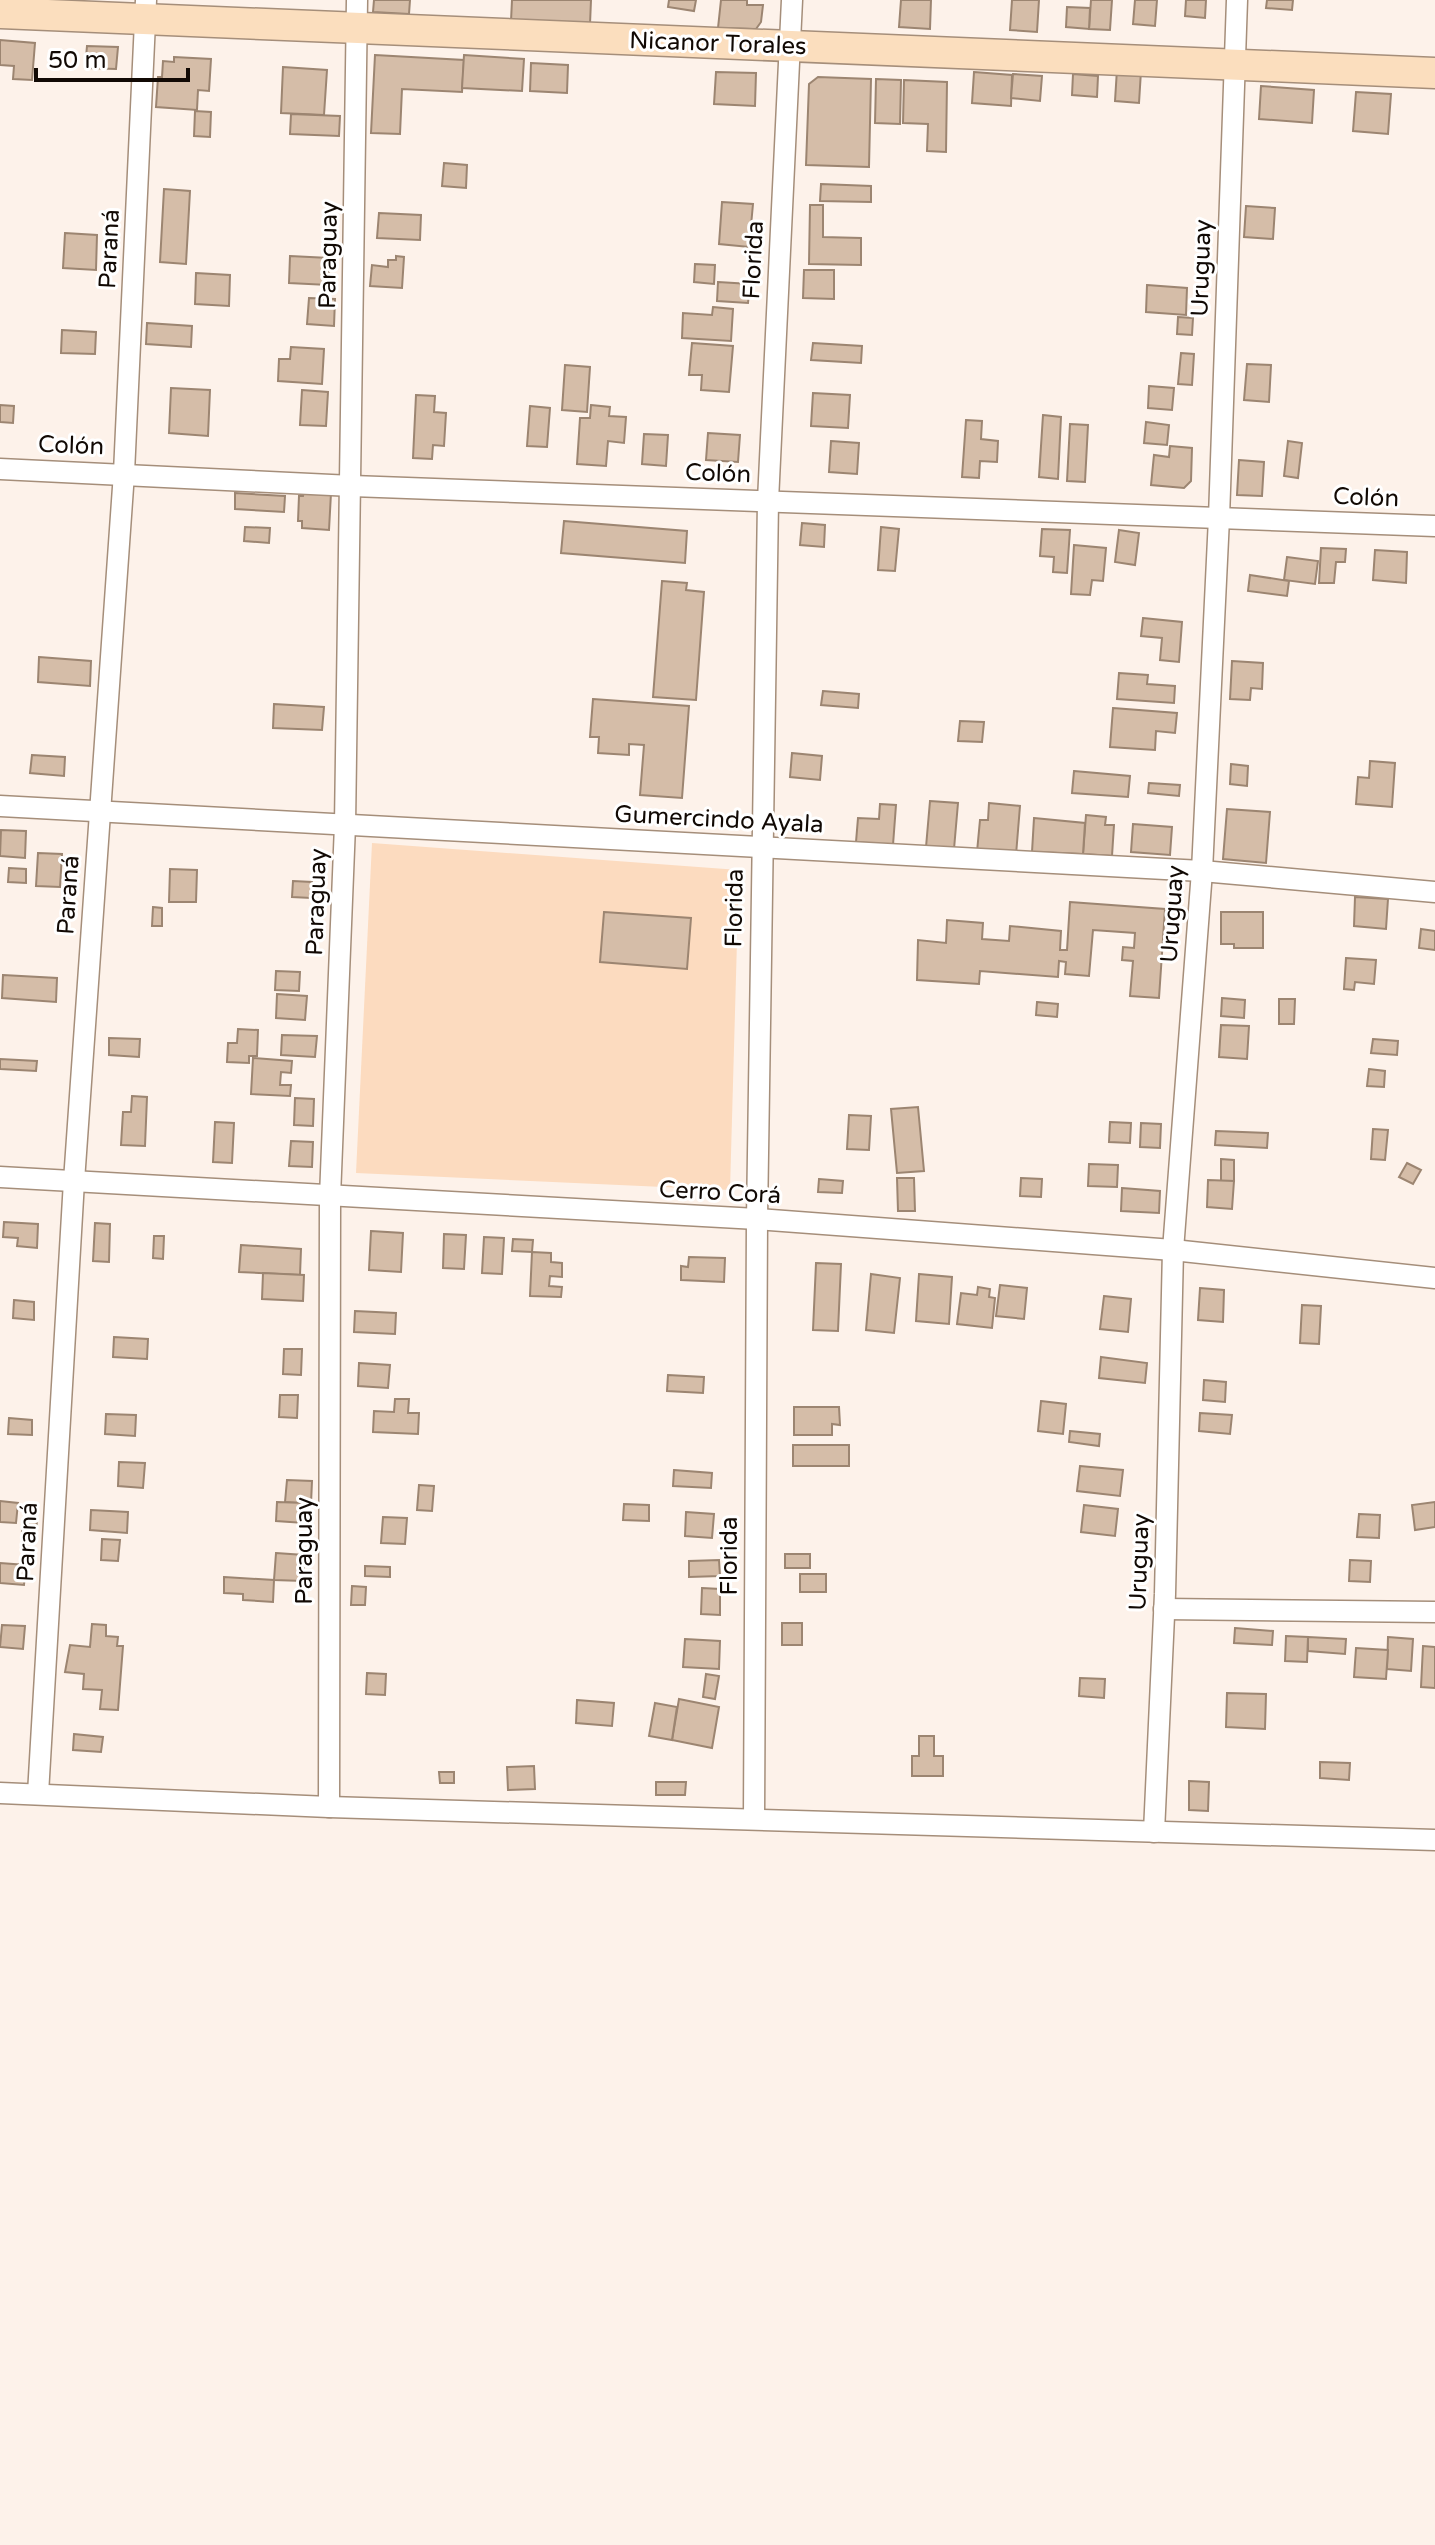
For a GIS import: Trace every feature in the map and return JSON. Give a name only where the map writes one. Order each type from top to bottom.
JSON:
[{"type":"street","name":"Florida","points":[[754,1818],[757,1219],[768,501],[792,0]]},
{"type":"street","name":"Uruguay","points":[[1154,1832],[1164,1609],[1173,1250],[1202,871],[1219,518],[1237,0]]},
{"type":"street","name":"Nicanor Torales","points":[[0,13],[146,10],[357,14],[789,46],[1435,73]]},
{"type":"street","name":"Paraná","points":[[38,1794],[74,1181],[124,473],[146,10]]},
{"type":"street","name":"Paraguay","points":[[329,1807],[330,1197],[345,825],[357,14]]},
{"type":"street","name":"Colón","points":[[0,469],[352,486],[1435,526]]},
{"type":"street","name":"Gumercindo Ayala","points":[[0,806],[1202,871],[1435,892]]},
{"type":"street","name":"Cerro Corá","points":[[0,1177],[757,1219],[1173,1250],[1435,1278]]},
{"type":"street","points":[[1164,1609],[1435,1612]]},
{"type":"street","points":[[0,1793],[329,1807],[1435,1840]]},
{"type":"shaded area","points":[[372,843],[739,870],[730,1190],[356,1173]]},
{"type":"building","points":[[374,0],[410,0],[409,14],[373,12]]},
{"type":"building","points":[[512,0],[591,0],[590,24],[511,21]]},
{"type":"building","points":[[669,0],[696,0],[694,11],[668,7]]},
{"type":"building","points":[[721,0],[747,0],[747,5],[763,5],[761,22],[756,29],[718,28]]},
{"type":"building","points":[[901,0],[931,0],[930,29],[899,27]]},
{"type":"building","points":[[1012,0],[1039,0],[1037,32],[1010,30]]},
{"type":"building","points":[[1091,0],[1112,0],[1110,30],[1089,29]]},
{"type":"building","points":[[1135,0],[1157,0],[1155,26],[1133,24]]},
{"type":"building","points":[[1186,0],[1206,0],[1205,18],[1185,16]]},
{"type":"building","points":[[1267,0],[1293,0],[1292,10],[1266,8]]},
{"type":"building","points":[[1067,7],[1090,8],[1089,29],[1066,27]]},
{"type":"building","points":[[0,40],[35,43],[32,80],[13,79],[14,66],[0,65]]},
{"type":"building","points":[[87,46],[118,47],[116,69],[85,68]]},
{"type":"building","points":[[375,55],[464,60],[462,92],[402,89],[400,134],[371,133]]},
{"type":"building","points":[[464,55],[524,59],[522,91],[462,88]]},
{"type":"building","points":[[174,57],[211,59],[209,91],[198,90],[197,110],[156,107],[158,77],[162,77],[163,61],[174,62]]},
{"type":"building","points":[[531,63],[568,65],[567,93],[530,91]]},
{"type":"building","points":[[283,67],[327,70],[324,115],[281,113]]},
{"type":"building","points":[[1117,69],[1141,71],[1139,103],[1115,101]]},
{"type":"building","points":[[716,72],[756,73],[755,106],[714,104]]},
{"type":"building","points":[[974,72],[1012,75],[1011,106],[972,103]]},
{"type":"building","points":[[1013,74],[1042,76],[1040,101],[1011,98]]},
{"type":"building","points":[[1073,74],[1098,76],[1097,97],[1072,95]]},
{"type":"building","points":[[818,77],[871,79],[869,167],[806,165],[809,84]]},
{"type":"building","points":[[876,79],[901,80],[900,124],[875,123]]},
{"type":"building","points":[[904,80],[947,82],[946,152],[927,151],[928,124],[903,123]]},
{"type":"building","points":[[1261,86],[1314,90],[1312,123],[1259,119]]},
{"type":"building","points":[[1356,92],[1391,94],[1388,134],[1353,131]]},
{"type":"building","points":[[195,111],[211,112],[210,137],[194,136]]},
{"type":"building","points":[[291,114],[340,116],[339,136],[290,134]]},
{"type":"building","points":[[444,163],[467,165],[466,188],[442,186]]},
{"type":"building","points":[[821,184],[871,186],[871,202],[820,201]]},
{"type":"building","points":[[164,189],[190,191],[186,264],[160,262]]},
{"type":"building","points":[[722,202],[753,204],[749,247],[719,244]]},
{"type":"building","points":[[810,205],[823,205],[823,237],[861,238],[861,265],[809,264]]},
{"type":"building","points":[[1246,206],[1275,208],[1273,239],[1244,237]]},
{"type":"building","points":[[379,213],[421,215],[420,240],[377,238]]},
{"type":"building","points":[[65,233],[97,235],[96,270],[63,268]]},
{"type":"building","points":[[290,256],[329,258],[328,285],[289,283]]},
{"type":"building","points":[[396,256],[404,257],[402,288],[370,286],[372,265],[388,267],[388,260],[396,260]]},
{"type":"building","points":[[695,264],[715,265],[714,284],[694,282]]},
{"type":"building","points":[[804,270],[834,270],[834,299],[803,298]]},
{"type":"building","points":[[196,273],[230,275],[229,306],[195,304]]},
{"type":"building","points":[[718,282],[750,284],[748,303],[717,301]]},
{"type":"building","points":[[1147,285],[1187,288],[1186,315],[1146,312]]},
{"type":"building","points":[[309,298],[335,299],[334,326],[307,324]]},
{"type":"building","points":[[713,307],[733,309],[731,341],[682,338],[683,313],[712,315]]},
{"type":"building","points":[[1178,317],[1193,318],[1192,335],[1177,334]]},
{"type":"building","points":[[147,323],[192,326],[191,347],[146,344]]},
{"type":"building","points":[[62,330],[96,332],[95,354],[61,353]]},
{"type":"building","points":[[692,343],[733,346],[729,392],[701,390],[702,375],[689,375]]},
{"type":"building","points":[[813,343],[862,346],[861,363],[811,360]]},
{"type":"building","points":[[291,347],[324,349],[322,384],[278,381],[279,359],[290,359]]},
{"type":"building","points":[[1181,353],[1194,354],[1192,385],[1178,384]]},
{"type":"building","points":[[1247,364],[1271,365],[1269,402],[1244,400]]},
{"type":"building","points":[[565,365],[590,367],[587,412],[562,410]]},
{"type":"building","points":[[1149,386],[1174,388],[1172,410],[1148,408]]},
{"type":"building","points":[[171,388],[210,390],[208,436],[169,433]]},
{"type":"building","points":[[302,390],[328,392],[326,426],[300,425]]},
{"type":"building","points":[[813,393],[850,395],[848,428],[811,426]]},
{"type":"building","points":[[416,395],[435,396],[434,412],[446,413],[444,446],[433,445],[432,459],[413,458]]},
{"type":"building","points":[[0,405],[14,406],[13,423],[0,422]]},
{"type":"building","points":[[591,405],[610,407],[609,416],[626,417],[624,443],[608,441],[606,466],[577,464],[580,418],[590,418]]},
{"type":"building","points":[[530,406],[550,408],[547,447],[527,446]]},
{"type":"building","points":[[1043,415],[1061,417],[1058,479],[1039,477]]},
{"type":"building","points":[[966,420],[982,421],[981,439],[998,441],[997,462],[980,461],[979,478],[962,477]]},
{"type":"building","points":[[1146,422],[1169,425],[1167,445],[1144,443]]},
{"type":"building","points":[[1070,424],[1088,425],[1085,482],[1067,481]]},
{"type":"building","points":[[708,433],[740,435],[738,462],[706,460]]},
{"type":"building","points":[[644,434],[668,435],[666,466],[642,464]]},
{"type":"building","points":[[831,441],[859,443],[857,474],[829,472]]},
{"type":"building","points":[[1288,441],[1302,443],[1298,478],[1284,476]]},
{"type":"building","points":[[1170,446],[1192,448],[1191,481],[1184,488],[1151,485],[1154,455],[1169,457]]},
{"type":"building","points":[[1239,460],[1264,462],[1262,496],[1237,495]]},
{"type":"building","points":[[304,491],[331,493],[329,530],[302,528],[302,521],[298,521],[299,496],[303,496]]},
{"type":"building","points":[[235,493],[285,496],[284,512],[235,509]]},
{"type":"building","points":[[564,521],[687,531],[685,563],[561,553]]},
{"type":"building","points":[[802,523],[825,525],[824,547],[800,545]]},
{"type":"building","points":[[245,527],[270,528],[269,543],[244,541]]},
{"type":"building","points":[[881,527],[899,529],[895,571],[878,570]]},
{"type":"building","points":[[1042,529],[1070,530],[1067,573],[1053,572],[1054,557],[1040,556]]},
{"type":"building","points":[[1119,530],[1139,533],[1135,565],[1115,562]]},
{"type":"building","points":[[1074,545],[1106,548],[1103,581],[1092,580],[1090,595],[1071,594]]},
{"type":"building","points":[[1321,548],[1346,549],[1345,562],[1336,562],[1334,583],[1319,583]]},
{"type":"building","points":[[1375,550],[1407,552],[1406,583],[1373,580]]},
{"type":"building","points":[[1287,557],[1318,561],[1315,584],[1284,580]]},
{"type":"building","points":[[1250,575],[1289,581],[1287,596],[1248,591]]},
{"type":"building","points":[[662,581],[687,583],[686,590],[704,592],[696,700],[653,697]]},
{"type":"building","points":[[1143,618],[1182,622],[1179,662],[1160,660],[1162,638],[1141,636]]},
{"type":"building","points":[[39,657],[91,661],[90,686],[38,682]]},
{"type":"building","points":[[1232,661],[1263,663],[1262,689],[1251,688],[1250,700],[1230,699]]},
{"type":"building","points":[[1119,673],[1148,675],[1147,684],[1175,686],[1174,703],[1117,699]]},
{"type":"building","points":[[823,691],[859,694],[858,708],[821,705]]},
{"type":"building","points":[[593,699],[689,706],[682,798],[640,795],[644,745],[629,744],[629,755],[598,753],[599,737],[590,737]]},
{"type":"building","points":[[274,704],[324,707],[322,730],[273,728]]},
{"type":"building","points":[[1113,708],[1177,713],[1175,733],[1156,731],[1155,750],[1110,747]]},
{"type":"building","points":[[960,721],[984,722],[982,742],[958,741]]},
{"type":"building","points":[[792,753],[822,756],[820,780],[790,777]]},
{"type":"building","points":[[32,755],[65,757],[64,776],[30,773]]},
{"type":"building","points":[[1370,761],[1395,763],[1392,807],[1356,804],[1358,777],[1369,778]]},
{"type":"building","points":[[1231,764],[1248,766],[1247,786],[1230,784]]},
{"type":"building","points":[[1074,771],[1130,776],[1128,797],[1072,793]]},
{"type":"building","points":[[1149,783],[1180,785],[1179,796],[1148,793]]},
{"type":"building","points":[[930,801],[958,803],[954,849],[926,847]]},
{"type":"building","points":[[989,803],[1020,806],[1016,855],[977,852],[980,820],[988,820]]},
{"type":"building","points":[[880,804],[896,805],[893,845],[856,842],[858,818],[879,819]]},
{"type":"building","points":[[1227,809],[1270,812],[1266,863],[1223,859]]},
{"type":"building","points":[[1086,815],[1106,817],[1105,825],[1114,825],[1112,856],[1083,854]]},
{"type":"building","points":[[1034,818],[1085,823],[1083,854],[1032,852]]},
{"type":"building","points":[[1133,824],[1172,827],[1170,855],[1131,852]]},
{"type":"building","points":[[1,830],[26,831],[25,858],[0,856]]},
{"type":"building","points":[[38,853],[62,854],[60,887],[36,886]]},
{"type":"building","points":[[9,868],[26,869],[26,883],[8,882]]},
{"type":"building","points":[[170,869],[197,870],[196,902],[169,902]]},
{"type":"building","points":[[293,881],[312,882],[311,898],[292,897]]},
{"type":"building","points":[[1355,897],[1388,899],[1386,929],[1354,926]]},
{"type":"building","points":[[1070,902],[1165,909],[1159,998],[1130,996],[1133,961],[1122,960],[1123,947],[1134,948],[1135,933],[1093,930],[1089,976],[1065,974],[1066,962],[1059,961],[1058,977],[980,971],[979,984],[917,980],[918,940],[946,943],[947,920],[983,923],[982,939],[1009,941],[1010,926],[1061,931],[1060,950],[1067,950]]},
{"type":"building","points":[[153,907],[162,908],[162,926],[152,926]]},
{"type":"building","points":[[604,912],[691,918],[687,969],[600,962]]},
{"type":"building","points":[[1221,912],[1263,912],[1263,948],[1234,948],[1234,944],[1221,944]]},
{"type":"building","points":[[1421,929],[1435,931],[1435,950],[1419,948]]},
{"type":"building","points":[[1346,958],[1376,960],[1374,984],[1355,982],[1354,990],[1344,989]]},
{"type":"building","points":[[276,971],[300,972],[299,991],[275,990]]},
{"type":"building","points":[[3,975],[57,978],[56,1002],[2,998]]},
{"type":"building","points":[[277,994],[307,996],[305,1020],[276,1018]]},
{"type":"building","points":[[1222,998],[1245,1000],[1244,1018],[1221,1016]]},
{"type":"building","points":[[1279,999],[1295,999],[1294,1024],[1279,1024]]},
{"type":"building","points":[[1037,1002],[1058,1004],[1057,1017],[1036,1015]]},
{"type":"building","points":[[1221,1025],[1249,1026],[1247,1059],[1219,1057]]},
{"type":"building","points":[[238,1029],[258,1030],[257,1056],[249,1056],[249,1063],[227,1062],[228,1043],[237,1043]]},
{"type":"building","points":[[282,1035],[317,1036],[315,1057],[281,1055]]},
{"type":"building","points":[[109,1038],[140,1039],[139,1057],[109,1055]]},
{"type":"building","points":[[1373,1039],[1398,1041],[1397,1055],[1371,1053]]},
{"type":"building","points":[[253,1058],[292,1061],[291,1073],[281,1072],[280,1085],[291,1085],[290,1096],[251,1094]]},
{"type":"building","points":[[0,1059],[37,1061],[36,1071],[0,1069]]},
{"type":"building","points":[[1369,1069],[1385,1071],[1384,1087],[1367,1086]]},
{"type":"building","points":[[132,1096],[147,1097],[145,1146],[121,1145],[123,1112],[131,1112]]},
{"type":"building","points":[[295,1098],[314,1099],[313,1126],[294,1125]]},
{"type":"building","points":[[918,1107],[924,1171],[897,1173],[891,1109]]},
{"type":"building","points":[[849,1115],[871,1116],[869,1150],[847,1149]]},
{"type":"building","points":[[215,1122],[234,1123],[232,1163],[213,1162]]},
{"type":"building","points":[[1110,1122],[1131,1123],[1130,1143],[1109,1142]]},
{"type":"building","points":[[1141,1123],[1161,1124],[1160,1148],[1140,1147]]},
{"type":"building","points":[[1373,1129],[1388,1130],[1385,1160],[1371,1159]]},
{"type":"building","points":[[1216,1131],[1268,1133],[1267,1148],[1215,1145]]},
{"type":"building","points":[[291,1141],[313,1142],[312,1167],[289,1166]]},
{"type":"building","points":[[1221,1159],[1234,1160],[1234,1181],[1221,1181]]},
{"type":"building","points":[[1407,1163],[1421,1170],[1413,1184],[1399,1177]]},
{"type":"building","points":[[1089,1164],[1118,1165],[1117,1187],[1088,1186]]},
{"type":"building","points":[[897,1178],[914,1178],[915,1211],[898,1211]]},
{"type":"building","points":[[1021,1178],[1042,1179],[1041,1197],[1020,1196]]},
{"type":"building","points":[[819,1179],[843,1181],[842,1193],[818,1192]]},
{"type":"building","points":[[1208,1180],[1234,1181],[1232,1209],[1207,1207]]},
{"type":"building","points":[[1122,1188],[1160,1191],[1159,1213],[1121,1211]]},
{"type":"building","points":[[4,1222],[38,1224],[37,1248],[17,1246],[18,1238],[3,1237]]},
{"type":"building","points":[[95,1223],[110,1224],[109,1262],[93,1261]]},
{"type":"building","points":[[371,1231],[403,1233],[401,1272],[369,1270]]},
{"type":"building","points":[[444,1234],[466,1235],[464,1269],[443,1268]]},
{"type":"building","points":[[154,1236],[164,1236],[163,1259],[153,1258]]},
{"type":"building","points":[[484,1237],[504,1238],[502,1274],[482,1273]]},
{"type":"building","points":[[513,1239],[533,1240],[532,1252],[512,1251]]},
{"type":"building","points":[[241,1245],[301,1249],[300,1275],[239,1272]]},
{"type":"building","points":[[532,1252],[551,1253],[551,1262],[562,1263],[562,1277],[550,1276],[549,1286],[562,1287],[561,1297],[530,1296]]},
{"type":"building","points":[[689,1257],[725,1258],[724,1282],[681,1280],[681,1266],[688,1267]]},
{"type":"building","points":[[816,1263],[841,1264],[838,1331],[813,1330]]},
{"type":"building","points":[[263,1273],[304,1275],[303,1301],[262,1299]]},
{"type":"building","points":[[871,1274],[900,1278],[894,1333],[866,1330]]},
{"type":"building","points":[[919,1274],[952,1277],[949,1324],[916,1321]]},
{"type":"building","points":[[1000,1285],[1027,1288],[1024,1319],[996,1316]]},
{"type":"building","points":[[978,1287],[990,1289],[989,1297],[995,1298],[992,1328],[957,1324],[961,1293],[977,1295]]},
{"type":"building","points":[[1200,1288],[1224,1290],[1223,1322],[1198,1320]]},
{"type":"building","points":[[1104,1296],[1131,1299],[1128,1332],[1100,1329]]},
{"type":"building","points":[[14,1300],[34,1302],[34,1320],[13,1318]]},
{"type":"building","points":[[1302,1305],[1321,1306],[1319,1344],[1300,1343]]},
{"type":"building","points":[[355,1311],[396,1313],[395,1334],[354,1332]]},
{"type":"building","points":[[114,1337],[148,1339],[147,1359],[113,1357]]},
{"type":"building","points":[[284,1349],[302,1349],[301,1375],[283,1374]]},
{"type":"building","points":[[1101,1357],[1147,1363],[1145,1383],[1099,1378]]},
{"type":"building","points":[[359,1363],[390,1365],[388,1388],[358,1386]]},
{"type":"building","points":[[668,1375],[704,1377],[703,1393],[667,1391]]},
{"type":"building","points":[[1204,1380],[1226,1382],[1225,1402],[1203,1400]]},
{"type":"building","points":[[280,1395],[298,1395],[297,1418],[279,1417]]},
{"type":"building","points":[[395,1399],[409,1399],[408,1413],[419,1413],[418,1434],[373,1432],[374,1411],[394,1412]]},
{"type":"building","points":[[1041,1401],[1066,1404],[1063,1434],[1038,1431]]},
{"type":"building","points":[[794,1407],[839,1407],[840,1425],[832,1424],[832,1435],[794,1435]]},
{"type":"building","points":[[1200,1413],[1232,1415],[1230,1434],[1199,1431]]},
{"type":"building","points":[[106,1414],[136,1415],[135,1436],[105,1434]]},
{"type":"building","points":[[9,1418],[32,1420],[32,1435],[8,1434]]},
{"type":"building","points":[[1070,1431],[1100,1434],[1099,1446],[1069,1442]]},
{"type":"building","points":[[793,1445],[849,1445],[849,1466],[793,1466]]},
{"type":"building","points":[[119,1462],[145,1463],[143,1488],[118,1486]]},
{"type":"building","points":[[1080,1466],[1123,1470],[1120,1496],[1077,1491]]},
{"type":"building","points":[[674,1470],[712,1473],[711,1488],[673,1486]]},
{"type":"building","points":[[287,1480],[312,1481],[311,1504],[285,1502]]},
{"type":"building","points":[[419,1485],[434,1486],[432,1511],[417,1510]]},
{"type":"building","points":[[0,1501],[18,1503],[16,1523],[0,1522]]},
{"type":"building","points":[[277,1502],[305,1503],[304,1523],[276,1521]]},
{"type":"building","points":[[1435,1502],[1435,1527],[1415,1530],[1412,1505]]},
{"type":"building","points":[[624,1504],[649,1505],[649,1521],[623,1520]]},
{"type":"building","points":[[1084,1505],[1118,1509],[1115,1536],[1081,1532]]},
{"type":"building","points":[[91,1510],[128,1512],[127,1533],[90,1530]]},
{"type":"building","points":[[686,1512],[714,1514],[712,1538],[685,1536]]},
{"type":"building","points":[[1359,1514],[1380,1515],[1379,1538],[1357,1537]]},
{"type":"building","points":[[383,1517],[407,1518],[405,1544],[381,1543]]},
{"type":"building","points":[[23,1519],[37,1520],[36,1532],[22,1531]]},
{"type":"building","points":[[102,1539],[120,1540],[118,1561],[101,1560]]},
{"type":"building","points":[[276,1553],[304,1555],[303,1581],[274,1580]]},
{"type":"building","points":[[785,1554],[810,1554],[810,1568],[785,1568]]},
{"type":"building","points":[[719,1560],[720,1576],[689,1577],[689,1561]]},
{"type":"building","points":[[1350,1560],[1371,1561],[1370,1582],[1349,1581]]},
{"type":"building","points":[[0,1563],[26,1565],[24,1585],[0,1583]]},
{"type":"building","points":[[365,1566],[390,1567],[390,1577],[365,1576]]},
{"type":"building","points":[[800,1574],[826,1574],[826,1592],[800,1592]]},
{"type":"building","points":[[224,1577],[274,1580],[273,1602],[243,1600],[243,1594],[224,1593]]},
{"type":"building","points":[[352,1586],[366,1587],[365,1605],[351,1605]]},
{"type":"building","points":[[702,1588],[720,1589],[720,1615],[701,1614]]},
{"type":"building","points":[[782,1623],[802,1623],[802,1645],[782,1645]]},
{"type":"building","points":[[92,1624],[106,1625],[106,1636],[118,1637],[117,1646],[123,1646],[118,1710],[100,1709],[102,1690],[83,1689],[84,1674],[65,1672],[70,1645],[90,1647]]},
{"type":"building","points":[[2,1625],[25,1626],[23,1649],[0,1647]]},
{"type":"building","points":[[1235,1628],[1273,1631],[1272,1645],[1234,1643]]},
{"type":"building","points":[[1286,1636],[1308,1637],[1307,1662],[1285,1661]]},
{"type":"building","points":[[1308,1637],[1346,1639],[1345,1654],[1308,1651]]},
{"type":"building","points":[[1388,1637],[1413,1639],[1411,1671],[1387,1669]]},
{"type":"building","points":[[685,1639],[720,1641],[719,1669],[683,1667]]},
{"type":"building","points":[[1423,1646],[1435,1647],[1435,1688],[1421,1687]]},
{"type":"building","points":[[1356,1648],[1388,1650],[1386,1679],[1354,1677]]},
{"type":"building","points":[[367,1673],[386,1674],[385,1695],[366,1694]]},
{"type":"building","points":[[706,1674],[719,1676],[715,1699],[703,1697]]},
{"type":"building","points":[[1080,1678],[1105,1679],[1104,1698],[1079,1696]]},
{"type":"building","points":[[1227,1693],[1266,1694],[1265,1729],[1226,1727]]},
{"type":"building","points":[[679,1699],[719,1707],[712,1748],[672,1740]]},
{"type":"building","points":[[577,1700],[614,1703],[612,1726],[576,1723]]},
{"type":"building","points":[[655,1703],[677,1707],[672,1740],[649,1736]]},
{"type":"building","points":[[74,1734],[103,1737],[101,1752],[73,1750]]},
{"type":"building","points":[[919,1736],[934,1736],[934,1756],[943,1756],[943,1776],[912,1776],[912,1756],[919,1756]]},
{"type":"building","points":[[1320,1762],[1350,1763],[1349,1780],[1320,1778]]},
{"type":"building","points":[[534,1766],[535,1789],[508,1790],[507,1767]]},
{"type":"building","points":[[439,1772],[454,1772],[454,1783],[440,1783]]},
{"type":"building","points":[[1189,1781],[1209,1782],[1208,1811],[1189,1810]]},
{"type":"building","points":[[656,1782],[686,1782],[685,1795],[656,1795]]}]
